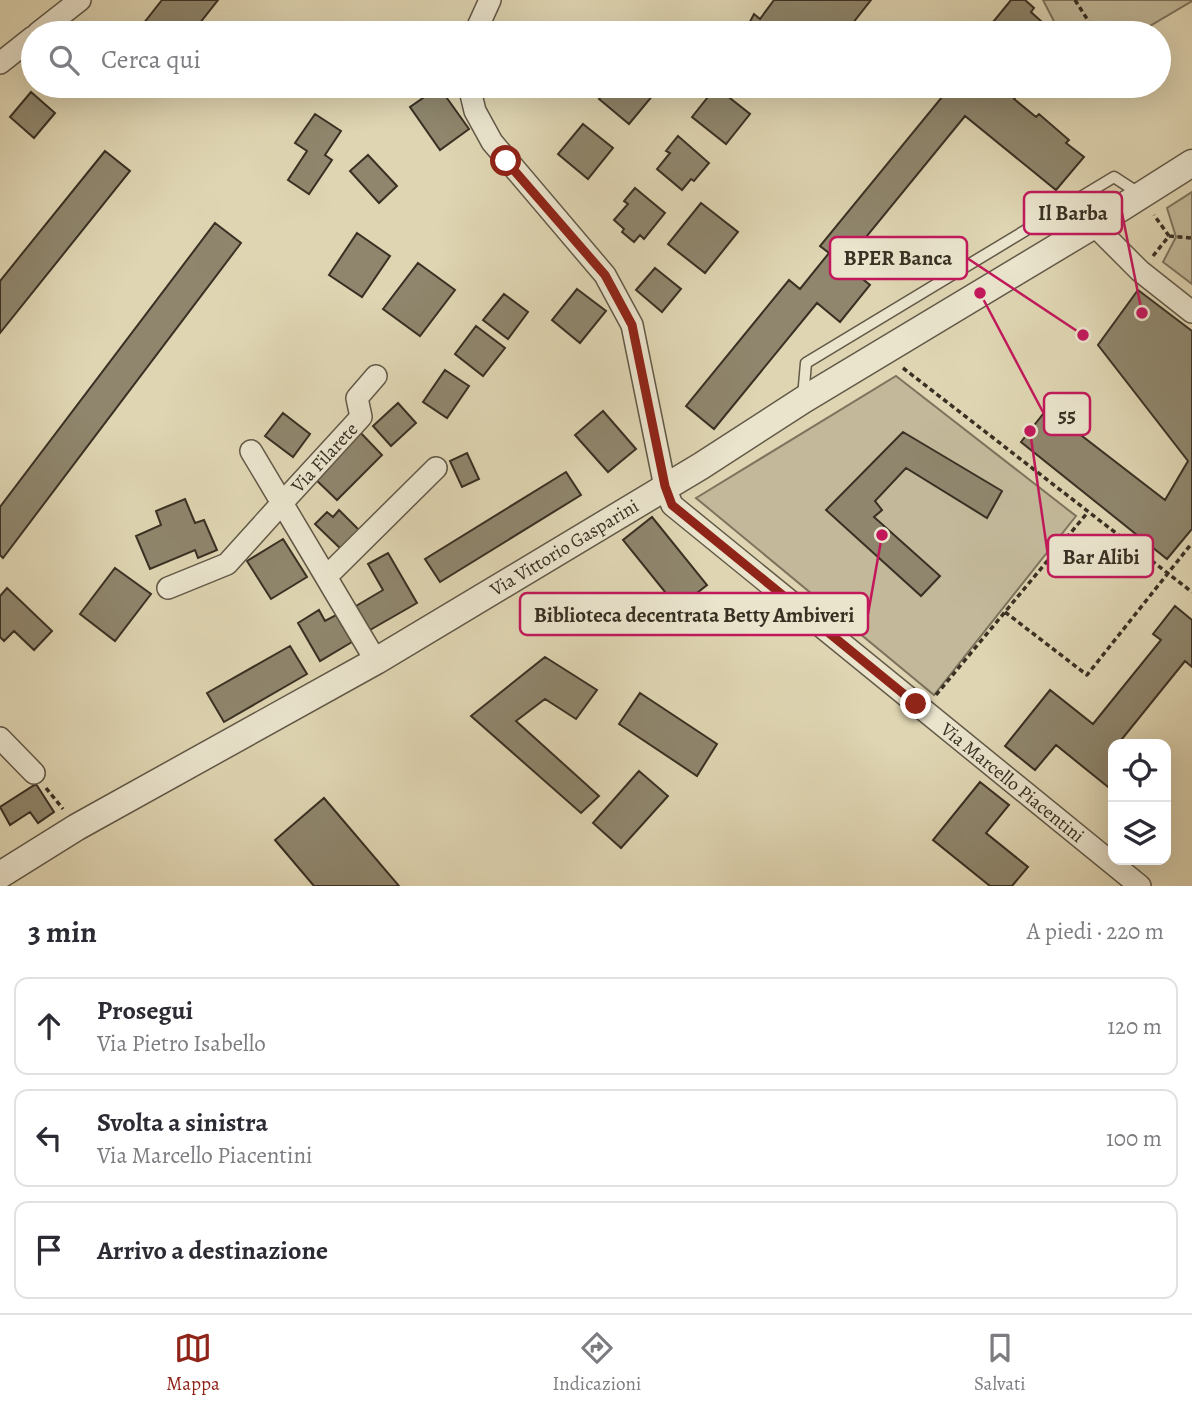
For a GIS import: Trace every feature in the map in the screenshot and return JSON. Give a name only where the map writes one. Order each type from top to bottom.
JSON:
[{"type":"street","points":[[53,21],[79,0]]},
{"type":"street","points":[[480,21],[489,0]]},
{"type":"street","points":[[0,63],[21,46]]},
{"type":"street","points":[[472,98],[475,111],[492,142],[605,275],[632,325],[665,486]]},
{"type":"street","name":"Via Vittorio Gasparini","points":[[0,875],[77,827],[376,661],[1094,225],[1146,202],[1192,163]]},
{"type":"street","points":[[1094,225],[1140,271],[1192,312]]},
{"type":"street","name":"Via Filarete","points":[[168,589],[227,564],[361,417],[357,398],[376,376]]},
{"type":"street","name":"Via Filarete","points":[[251,451],[376,661]]},
{"type":"street","points":[[326,577],[436,468]]},
{"type":"street","name":"Via Marcello Piacentini","points":[[665,486],[672,505],[1140,886]]},
{"type":"street","points":[[0,738],[34,773]]},
{"type":"lane","points":[[803,400],[806,363],[1114,177],[1146,202]]},
{"type":"path","points":[[1075,0],[1088,21]]},
{"type":"path","points":[[1146,202],[1169,236]]},
{"type":"path","points":[[1169,236],[1192,238]]},
{"type":"path","points":[[1140,271],[1169,236]]},
{"type":"path","points":[[899,365],[1192,592]]},
{"type":"path","points":[[923,710],[1088,512]]},
{"type":"path","points":[[1005,612],[1087,675],[1192,544]]},
{"type":"path","points":[[34,773],[77,827]]},
{"type":"shaded area","points":[[1043,0],[1192,0],[1158,21],[1054,21]]},
{"type":"shaded area","points":[[1192,192],[1192,284],[1163,262],[1176,237],[1167,208]]},
{"type":"shaded area","points":[[896,376],[1076,516],[934,695],[696,498]]},
{"type":"building","points":[[162,0],[218,0],[201,21],[145,21]]},
{"type":"building","points":[[774,0],[871,0],[854,21],[750,21],[754,14],[760,19]]},
{"type":"building","points":[[1011,0],[1025,0],[1034,8],[1031,12],[1041,21],[994,21]]},
{"type":"building","points":[[26,98],[38,98],[55,113],[34,138],[10,117]]},
{"type":"building","points":[[423,98],[447,98],[469,129],[440,150],[410,107]]},
{"type":"building","points":[[600,98],[651,98],[629,124]]},
{"type":"building","points":[[707,98],[730,98],[750,114],[726,144],[692,117]]},
{"type":"building","points":[[941,98],[1015,98],[1036,117],[1039,114],[1069,140],[1066,143],[1084,157],[1056,190],[965,116],[844,264],[870,285],[840,322],[817,303],[714,429],[686,406],[789,280],[800,289],[829,253],[820,246]]},
{"type":"building","points":[[315,114],[341,131],[325,155],[332,160],[309,194],[288,180],[307,151],[295,143]]},
{"type":"building","points":[[583,124],[613,148],[588,179],[558,154]]},
{"type":"building","points":[[678,136],[709,163],[694,181],[691,179],[682,190],[657,169],[670,153],[666,151]]},
{"type":"building","points":[[105,151],[130,171],[0,333],[0,281]]},
{"type":"building","points":[[368,155],[397,186],[379,203],[350,171]]},
{"type":"building","points":[[635,188],[665,213],[644,239],[640,235],[634,242],[622,232],[624,229],[614,220],[628,204],[624,201]]},
{"type":"building","points":[[701,203],[738,232],[705,273],[668,244]]},
{"type":"building","points":[[215,223],[241,243],[3,558],[0,555],[0,507]]},
{"type":"building","points":[[357,233],[390,256],[362,297],[329,275]]},
{"type":"building","points":[[418,263],[455,290],[420,336],[383,309]]},
{"type":"building","points":[[655,268],[681,289],[662,312],[636,290]]},
{"type":"building","points":[[577,289],[606,311],[580,343],[552,320]]},
{"type":"building","points":[[1138,290],[1192,331],[1192,529],[1167,559],[1021,442],[1047,409],[1165,500],[1188,461],[1098,345]]},
{"type":"building","points":[[504,294],[528,312],[508,339],[483,320]]},
{"type":"building","points":[[476,326],[505,348],[483,376],[455,354]]},
{"type":"building","points":[[445,370],[469,386],[447,418],[423,402]]},
{"type":"building","points":[[398,403],[416,423],[391,446],[373,426]]},
{"type":"building","points":[[603,411],[636,449],[608,472],[575,435]]},
{"type":"building","points":[[283,413],[310,434],[293,457],[265,436]]},
{"type":"building","points":[[357,429],[382,455],[337,500],[311,475]]},
{"type":"building","points":[[903,432],[1002,491],[987,518],[906,468],[875,501],[882,510],[874,517],[940,576],[921,596],[826,510]]},
{"type":"building","points":[[467,453],[479,479],[462,487],[450,461]]},
{"type":"building","points":[[566,472],[581,495],[440,582],[425,559]]},
{"type":"building","points":[[185,499],[195,523],[204,520],[217,550],[198,558],[195,550],[150,569],[136,536],[161,525],[156,511]]},
{"type":"building","points":[[339,510],[361,532],[343,551],[315,524],[327,512],[333,517]]},
{"type":"building","points":[[652,517],[707,585],[678,608],[623,540]]},
{"type":"building","points":[[283,539],[307,577],[271,599],[247,561]]},
{"type":"building","points":[[388,553],[417,603],[370,630],[356,606],[383,590],[368,564]]},
{"type":"building","points":[[115,568],[151,594],[115,641],[80,614]]},
{"type":"building","points":[[7,588],[52,631],[34,650],[14,631],[4,641],[0,637],[0,596]]},
{"type":"building","points":[[1175,606],[1192,620],[1192,667],[1185,661],[1122,739],[1108,739],[1108,787],[1056,745],[1035,770],[1005,746],[1050,690],[1093,724],[1161,640],[1153,634]]},
{"type":"building","points":[[319,610],[325,621],[336,615],[352,642],[320,661],[298,623]]},
{"type":"building","points":[[290,646],[307,674],[224,722],[207,693]]},
{"type":"building","points":[[545,657],[597,690],[576,719],[545,699],[516,721],[599,796],[581,813],[471,716]]},
{"type":"building","points":[[640,693],[717,744],[697,776],[619,724]]},
{"type":"building","points":[[639,771],[668,796],[621,848],[593,823]]},
{"type":"building","points":[[980,782],[1009,805],[986,833],[1028,867],[1012,886],[990,886],[933,840]]},
{"type":"building","points":[[36,784],[54,812],[38,823],[30,812],[10,825],[0,807]]},
{"type":"building","points":[[324,798],[399,886],[314,886],[275,840]]},
{"type":"place","name":"55","points":[[980,293]]},
{"type":"place","name":"Il Barba","points":[[1142,313]]},
{"type":"place","name":"BPER Banca","points":[[1083,335]]},
{"type":"place","name":"Bar Alibi","points":[[1030,431]]},
{"type":"place","name":"Biblioteca decentrata Betty Ambiveri","points":[[882,535]]},
{"type":"route","points":[[506,161],[605,275],[632,325],[665,486],[672,505],[916,704]]}]
